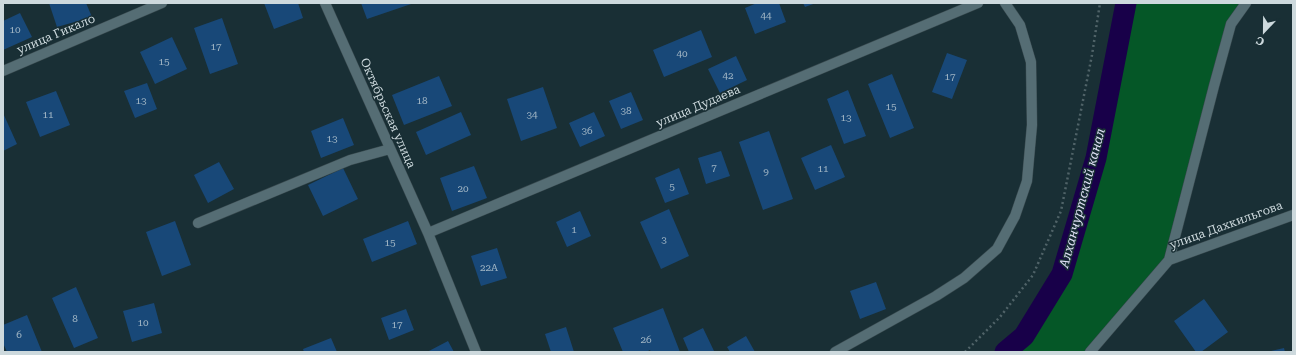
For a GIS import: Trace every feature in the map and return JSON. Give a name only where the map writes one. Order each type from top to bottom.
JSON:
[{"type":"street","name":"улица Гикало","points":[[3,71],[162,3]]},
{"type":"street","name":"Октябрьская улица","points":[[325,3],[428,234],[476,352]]},
{"type":"street","name":"улица Дудаева","points":[[428,234],[978,3]]},
{"type":"street","points":[[835,352],[936,296],[964,278],[997,249],[1015,216],[1027,181],[1032,125],[1031,62],[1020,25],[1005,3]]},
{"type":"street","points":[[1168,260],[1231,24],[1246,3]]},
{"type":"street","points":[[198,223],[350,160],[390,149]]},
{"type":"street","name":"улица Дахкильгова","points":[[1090,352],[1168,260],[1293,214]]},
{"type":"path","points":[[965,352],[1000,317],[1033,275],[1061,211],[1092,55],[1100,3]]},
{"type":"green space","points":[[1127,3],[1246,3],[1231,24],[1169,260],[1090,352],[1005,352],[1024,336],[1062,274],[1096,158]]},
{"type":"building","points":[[49,3],[86,3],[92,17],[57,27]]},
{"type":"building","points":[[264,3],[298,3],[303,18],[274,29]]},
{"type":"building","points":[[361,3],[414,3],[367,19]]},
{"type":"building","points":[[757,3],[779,3],[786,22],[755,34],[745,8]]},
{"type":"building","points":[[803,3],[816,3],[805,7]]},
{"type":"building","points":[[20,13],[32,37],[3,50],[3,21]]},
{"type":"building","points":[[222,18],[238,64],[210,74],[194,28]]},
{"type":"building","points":[[701,30],[712,57],[664,77],[653,50]]},
{"type":"building","points":[[172,37],[187,69],[155,84],[140,52]]},
{"type":"building","points":[[947,53],[967,60],[952,99],[932,92]]},
{"type":"building","points":[[736,56],[747,80],[720,93],[708,69]]},
{"type":"building","points":[[892,74],[914,128],[890,138],[868,84]]},
{"type":"building","points":[[439,76],[452,106],[404,125],[392,95]]},
{"type":"building","points":[[147,83],[157,109],[135,118],[124,91]]},
{"type":"building","points":[[543,87],[557,128],[521,141],[507,99]]},
{"type":"building","points":[[848,90],[866,136],[844,144],[827,99]]},
{"type":"building","points":[[56,91],[70,125],[40,137],[26,102]]},
{"type":"building","points":[[631,92],[643,120],[621,129],[609,101]]},
{"type":"building","points":[[461,112],[471,135],[426,155],[416,132]]},
{"type":"building","points":[[594,112],[605,136],[580,147],[569,123]]},
{"type":"building","points":[[3,113],[17,144],[3,151]]},
{"type":"building","points":[[343,118],[354,145],[321,158],[311,131]]},
{"type":"building","points":[[769,131],[793,199],[763,210],[739,142]]},
{"type":"building","points":[[831,145],[845,177],[815,190],[801,158]]},
{"type":"building","points":[[721,151],[730,176],[706,184],[698,158]]},
{"type":"building","points":[[219,162],[234,189],[208,203],[194,175]]},
{"type":"building","points":[[474,166],[487,198],[452,211],[440,178]]},
{"type":"building","points":[[343,168],[358,199],[323,216],[308,185]]},
{"type":"building","points":[[679,168],[689,194],[665,203],[655,178]]},
{"type":"building","points":[[669,209],[689,256],[661,269],[640,222]]},
{"type":"building","points":[[580,211],[591,236],[567,247],[556,222]]},
{"type":"building","points":[[175,221],[191,265],[162,276],[146,232]]},
{"type":"building","points":[[408,221],[417,244],[372,262],[363,239]]},
{"type":"building","points":[[497,248],[507,278],[481,286],[471,256]]},
{"type":"building","points":[[876,282],[886,309],[860,319],[850,291]]},
{"type":"building","points":[[76,287],[98,338],[74,348],[52,298]]},
{"type":"building","points":[[1204,299],[1228,332],[1201,352],[1196,352],[1174,321]]},
{"type":"building","points":[[154,303],[162,333],[132,342],[123,311]]},
{"type":"building","points":[[663,308],[680,352],[651,352],[650,350],[646,352],[623,352],[613,328]]},
{"type":"building","points":[[406,309],[414,330],[389,340],[381,318]]},
{"type":"building","points":[[27,315],[42,352],[7,352],[3,343],[3,325]]},
{"type":"building","points":[[566,327],[574,352],[551,352],[545,334]]},
{"type":"building","points":[[703,328],[714,351],[689,352],[683,338]]},
{"type":"building","points":[[746,336],[755,352],[730,352],[727,347]]},
{"type":"building","points":[[331,338],[337,352],[304,352],[303,349]]},
{"type":"building","points":[[448,341],[454,352],[427,352]]},
{"type":"building","points":[[1284,348],[1285,352],[1271,352],[1271,351]]},
{"type":"waterway","name":"Алханчуртский канал","points":[[1005,352],[1024,336],[1062,274],[1096,158],[1126,3]]}]
